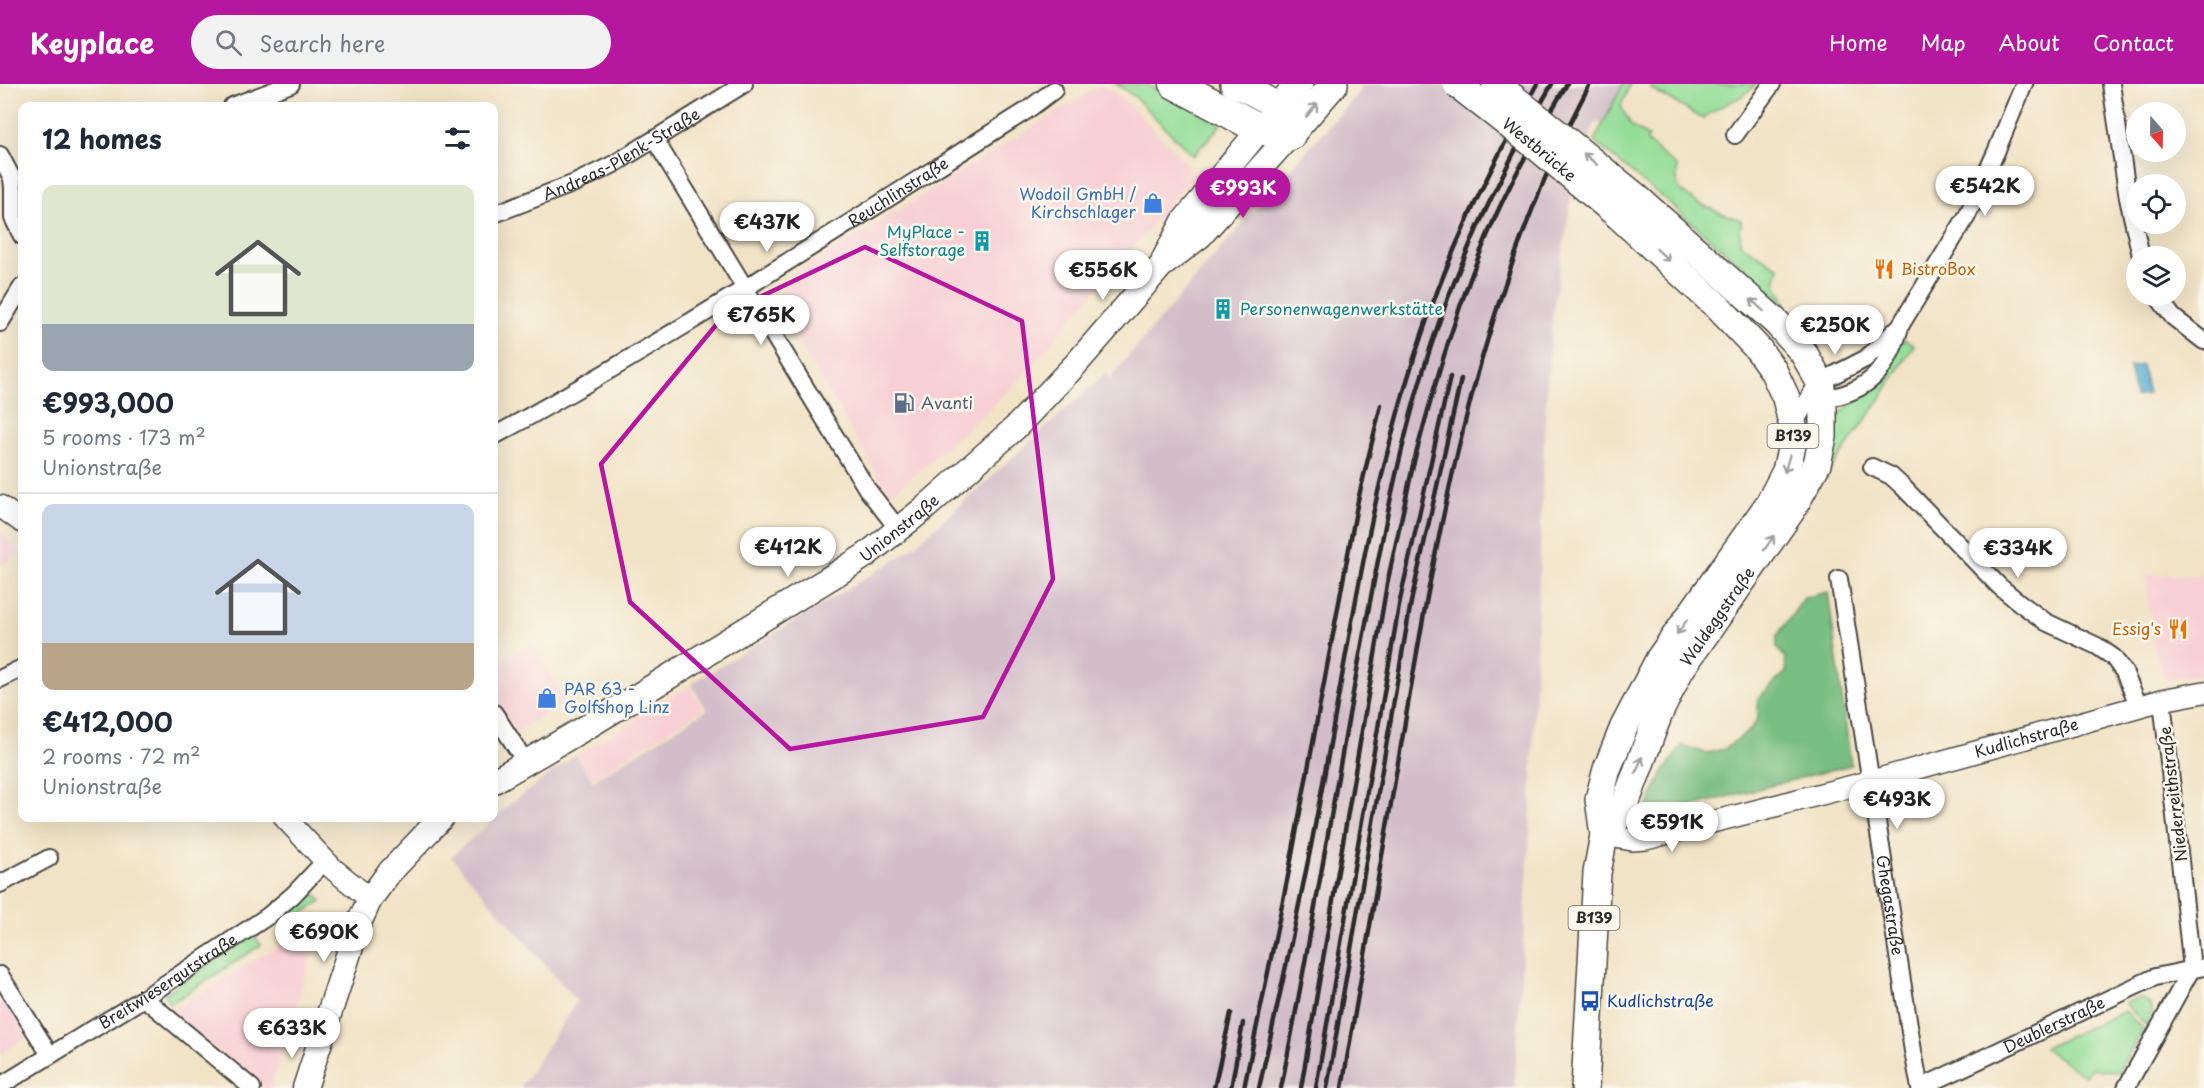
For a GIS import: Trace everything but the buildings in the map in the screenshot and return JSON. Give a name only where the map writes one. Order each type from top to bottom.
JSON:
[{"type":"highway","points":[[1175,84],[1269,118],[1290,135]]},
{"type":"main road","points":[[1234,84],[1256,93],[1269,118]]},
{"type":"main road","name":"Unionstraße","points":[[1161,266],[1184,221],[1299,84]]},
{"type":"main road","name":"Unionstraße","points":[[498,779],[837,573],[899,530],[1036,408],[1161,266],[1200,236],[1334,84]]},
{"type":"main road","name":"Westbrücke","points":[[1457,84],[1536,146],[1627,206]]},
{"type":"main road","name":"Westbrücke","points":[[1497,84],[1627,206]]},
{"type":"main road","name":"Waldeggstraße","points":[[1585,1088],[1597,873],[1604,835],[1599,799],[1607,769],[1624,727],[1660,658],[1769,504],[1786,471],[1793,441],[1793,427],[1786,398],[1767,361],[1627,206]]},
{"type":"main road","name":"Waldeggstraße","points":[[1604,835],[1622,812],[1655,722],[1680,670],[1808,484],[1817,464],[1823,437],[1818,391],[1803,352],[1791,336],[1627,206]]},
{"type":"main road","points":[[1767,361],[1791,369],[1818,391]]},
{"type":"main road","points":[[305,1088],[358,925],[370,899],[388,874],[437,822]]},
{"type":"street","points":[[243,102],[291,84]]},
{"type":"street","name":"Andreas-Plenk-Straße","points":[[498,212],[590,176],[632,155],[744,84]]},
{"type":"street","points":[[1735,135],[1772,84]]},
{"type":"street","points":[[1818,391],[1852,392],[1866,385],[1887,361],[1894,348],[1900,326],[1967,216],[2024,84]]},
{"type":"street","points":[[2111,84],[2128,198],[2139,246]]},
{"type":"street","name":"Reuchlinstraße","points":[[498,434],[564,397],[745,288],[1026,111],[1054,90]]},
{"type":"street","points":[[655,140],[867,489],[899,530]]},
{"type":"street","points":[[0,155],[12,178],[13,218],[18,228]]},
{"type":"street","points":[[0,323],[18,294]]},
{"type":"street","points":[[2165,306],[2173,317],[2204,341]]},
{"type":"street","name":"Waldeggstraße","points":[[1793,427],[1818,391]]},
{"type":"street","points":[[1872,467],[1891,476],[1903,487],[1999,586],[2019,603],[2046,622],[2097,646],[2113,657],[2124,672],[2139,706]]},
{"type":"street","points":[[0,506],[18,519]]},
{"type":"street","name":"Ghegastraße","points":[[1839,579],[1920,1088]]},
{"type":"street","points":[[0,679],[18,670]]},
{"type":"street","name":"Kudlichstraße","points":[[1604,835],[1632,840],[1646,839],[1872,781],[2139,706],[2204,692]]},
{"type":"street","name":"Niederreithstraße","points":[[2162,700],[2198,968]]},
{"type":"street","points":[[498,719],[526,763]]},
{"type":"street","points":[[289,822],[342,877],[370,899]]},
{"type":"street","points":[[0,885],[48,858]]},
{"type":"street","name":"Breitwiesergutstraße","points":[[0,1086],[144,998],[268,916],[293,895],[326,861]]},
{"type":"street","points":[[2126,1088],[2198,968]]},
{"type":"street","name":"Deublerstraße","points":[[1920,1088],[2155,977],[2198,968]]},
{"type":"street","points":[[0,975],[50,1055]]},
{"type":"street","points":[[144,998],[252,1088]]},
{"type":"highlighted area","points":[[865,247],[1022,321],[1053,579],[983,717],[790,749],[630,602],[601,464],[726,313]]},
{"type":"shaded area","points":[[1363,84],[1623,84],[1603,124],[1596,122],[1593,127],[1571,199],[1552,318],[1545,415],[1530,830],[1514,1088],[520,1088],[577,1001],[451,857],[490,822],[498,822],[498,815],[510,804],[575,755],[593,781],[707,710],[691,684],[900,557],[917,544],[1105,374],[1110,378],[1271,190],[1359,93]]},
{"type":"shaded area","points":[[1101,85],[1128,103],[1186,163],[1191,176],[1188,183],[1023,376],[986,412],[893,493],[888,491],[775,304],[790,277]]},
{"type":"shaded area","points":[[0,532],[18,548],[18,555],[0,566]]},
{"type":"shaded area","name":"Essig's","points":[[2146,574],[2204,576],[2204,674],[2167,680],[2160,669],[2153,640]]},
{"type":"shaded area","points":[[530,642],[567,700],[515,733],[498,705],[498,663]]},
{"type":"shaded area","points":[[689,686],[703,709],[592,778],[577,755]]},
{"type":"shaded area","points":[[322,920],[271,1088],[265,1088],[170,1012]]},
{"type":"shaded area","points":[[0,991],[28,1037],[0,1054]]},
{"type":"green space","points":[[1116,84],[1146,84],[1214,117],[1220,126],[1193,156],[1135,97]]},
{"type":"green space","points":[[1623,84],[1630,84],[1621,106],[1632,127],[1648,136],[1647,142],[1677,167],[1677,184],[1682,192],[1706,207],[1741,220],[1740,243],[1779,268],[1775,282],[1787,306],[1659,194],[1594,141]]},
{"type":"green space","points":[[1652,84],[1756,84],[1744,95],[1716,109],[1703,119],[1650,88]]},
{"type":"green space","points":[[1904,339],[1914,345],[1881,398],[1824,479],[1838,417],[1869,391]]},
{"type":"green space","points":[[1828,592],[1851,765],[1647,816],[1644,813],[1662,774],[1682,745],[1706,753],[1725,749],[1752,728],[1758,717],[1758,698],[1786,672],[1785,658],[1777,647],[1777,636],[1804,598]]},
{"type":"green space","points":[[316,894],[321,901],[297,917],[292,910]]},
{"type":"green space","points":[[254,935],[261,945],[170,1004],[164,994]]},
{"type":"green space","points":[[2139,998],[2148,1002],[2151,1009],[2146,1026],[2125,1003]]},
{"type":"green space","points":[[2125,1011],[2143,1030],[2118,1072],[2092,1068],[2085,1076],[2044,1048]]},
{"type":"water","points":[[2142,365],[2148,394],[2135,397],[2129,367]]},
{"type":"railway","points":[[1259,1088],[1309,854],[1360,577],[1403,396],[1432,304],[1458,240],[1488,176],[1537,84]]},
{"type":"railway","points":[[1281,1088],[1372,592],[1394,486],[1420,381],[1443,312],[1470,245],[1517,147],[1552,84]]},
{"type":"railway","points":[[1412,469],[1449,339],[1471,275],[1513,180],[1567,84]]},
{"type":"railway","points":[[1342,1088],[1418,645],[1451,480],[1471,398],[1494,317],[1521,237],[1553,159],[1590,84]]},
{"type":"railway","points":[[1316,1088],[1400,600],[1450,377]]},
{"type":"railway","points":[[1327,1088],[1411,602],[1461,379]]},
{"type":"railway","points":[[1244,1088],[1289,871],[1358,500],[1381,405]]},
{"type":"railway","points":[[1301,1088],[1387,584],[1414,461]]},
{"type":"railway","points":[[1214,1088],[1231,1013]]},
{"type":"railway","points":[[1231,1088],[1243,1023]]},
{"type":"place","name":"Wodoil GmbH / Kirchschlager","points":[[1153,203]]},
{"type":"place","name":"MyPlace - Selfstorage","points":[[982,241]]},
{"type":"place","name":"BistroBox","points":[[1884,269]]},
{"type":"place","name":"Personenwagenwerkstätte","points":[[1223,309]]},
{"type":"place","name":"Avanti","points":[[904,403]]},
{"type":"place","name":"Essig's","points":[[2178,629]]},
{"type":"place","name":"PAR 63 - Golfshop Linz","points":[[547,698]]},
{"type":"place","name":"Kudlichstraße","points":[[1590,1001]]}]
